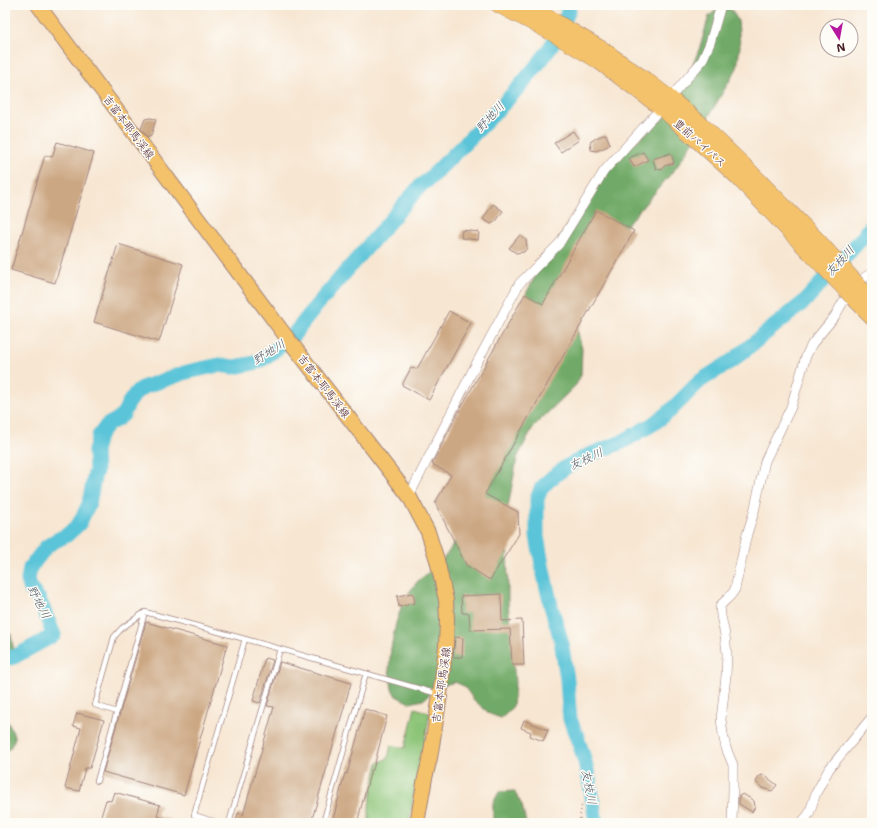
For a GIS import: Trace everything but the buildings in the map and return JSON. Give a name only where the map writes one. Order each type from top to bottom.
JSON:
[{"type":"highway","name":"豊前バイパス","points":[[498,5],[548,30],[665,103]]},
{"type":"highway","name":"豊前バイパス","points":[[524,5],[604,50],[649,82],[665,103],[736,176],[813,245],[857,292],[872,317]]},
{"type":"highway","name":"豊前バイパス","points":[[857,292],[872,299]]},
{"type":"main road","name":"吉富本耶馬渓線","points":[[38,5],[285,335],[409,496],[428,532],[437,560],[446,600],[448,620],[440,694],[430,758],[417,823]]},
{"type":"street","points":[[409,496],[474,368],[520,284],[559,244],[604,171],[702,61],[710,43],[721,5]]},
{"type":"street","points":[[732,823],[733,765],[726,748],[720,719],[726,676],[727,654],[720,606],[732,595],[735,589],[765,461],[791,408],[806,356],[812,344],[835,316],[843,302],[866,277],[872,273]]},
{"type":"street","points":[[801,823],[809,814],[816,793],[829,769],[872,717]]},
{"type":"lane","points":[[117,712],[95,706],[114,637],[122,628],[145,612],[440,694]]},
{"type":"lane","points":[[97,781],[145,612]]},
{"type":"lane","points":[[219,823],[194,816],[245,639]]},
{"type":"lane","points":[[229,823],[280,649]]},
{"type":"lane","points":[[323,823],[366,673]]},
{"type":"path","points":[[579,823],[582,803]]},
{"type":"green space","points":[[719,8],[731,9],[738,21],[740,46],[737,68],[676,168],[619,234],[577,329],[582,349],[581,375],[576,385],[533,427],[517,458],[507,513],[508,602],[515,683],[513,706],[501,718],[490,714],[474,700],[464,686],[455,682],[440,686],[423,700],[410,703],[396,696],[392,689],[389,669],[396,623],[404,599],[418,581],[440,563],[458,537],[504,335],[538,271],[593,187],[626,150],[671,112],[682,91],[700,47],[709,16]]},
{"type":"green space","points":[[11,634],[14,652],[5,661],[5,635]]},
{"type":"green space","points":[[415,708],[430,713],[409,823],[369,823],[369,805],[378,763],[388,758],[391,745],[405,748]]},
{"type":"green space","points":[[5,718],[15,738],[10,748],[5,752]]},
{"type":"green space","points":[[514,791],[522,805],[526,823],[493,823],[493,803],[499,792]]},
{"type":"waterway","name":"野地川","points":[[5,659],[14,657],[54,635],[39,599],[31,590],[28,580],[30,568],[46,547],[67,535],[79,524],[89,504],[96,472],[95,451],[99,436],[107,425],[123,415],[135,394],[144,387],[187,372],[219,365],[234,367],[254,363],[263,359],[291,338],[317,305],[421,185],[427,181],[477,132],[525,80],[545,55],[557,36],[569,10],[566,5]]},
{"type":"waterway","name":"友枝川","points":[[596,823],[587,769],[577,738],[578,737],[570,719],[567,679],[561,640],[551,606],[537,536],[537,499],[541,489],[548,481],[566,467],[589,455],[622,442],[653,424],[670,411],[700,381],[733,360],[804,302],[864,236],[872,225]]}]
